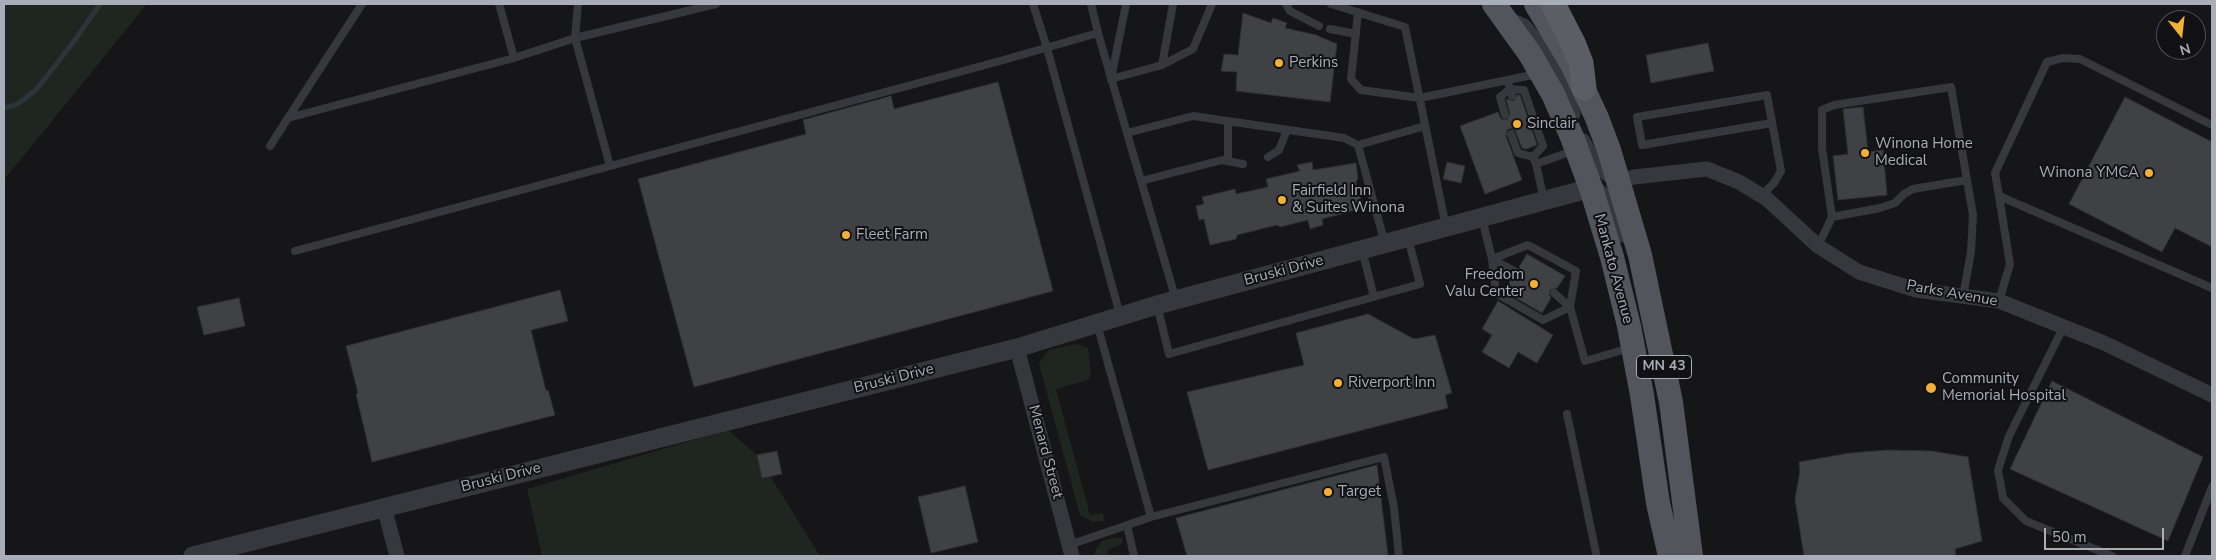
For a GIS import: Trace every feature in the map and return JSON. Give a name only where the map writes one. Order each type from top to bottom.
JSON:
[{"type":"highway","points":[[1553,4],[1581,63],[1584,88]]},
{"type":"main road","name":"Mankato Avenue","points":[[1536,4],[1584,88],[1610,150],[1640,255],[1657,328],[1671,402],[1691,556]]},
{"type":"main road","name":"Mankato Avenue","points":[[1499,10],[1553,94],[1592,188],[1612,256],[1633,348],[1658,503],[1670,556]]},
{"type":"street","points":[[1499,10],[1524,26],[1541,47],[1557,73],[1590,154],[1603,171],[1619,181]]},
{"type":"street","name":"Parks Avenue","points":[[1619,181],[1634,177],[1707,169],[1739,182],[1761,196],[1818,246],[1859,272],[1916,290],[1999,301],[2104,343],[2212,395]]},
{"type":"street","points":[[1592,188],[1606,199],[1618,216],[1648,312],[1657,328]]},
{"type":"street","name":"Bruski Drive","points":[[193,556],[1017,348],[1157,305],[1592,188]]},
{"type":"street","name":"Menard Street","points":[[1017,348],[1071,551]]},
{"type":"street","points":[[384,507],[397,556]]},
{"type":"lane","points":[[270,146],[362,4]]},
{"type":"lane","points":[[499,4],[514,58]]},
{"type":"lane","points":[[578,4],[575,38],[610,166]]},
{"type":"lane","points":[[288,118],[514,58],[575,38],[688,7],[716,4]]},
{"type":"lane","points":[[1033,4],[1047,48],[1120,316]]},
{"type":"lane","points":[[1091,4],[1176,300]]},
{"type":"lane","points":[[1111,78],[1126,4]]},
{"type":"lane","points":[[1162,65],[1173,4]]},
{"type":"lane","points":[[1111,78],[1162,65],[1193,49],[1212,4]]},
{"type":"lane","points":[[1286,4],[1290,11],[1320,26]]},
{"type":"lane","points":[[1331,4],[1406,27],[1446,227]]},
{"type":"lane","points":[[1358,12],[1351,79],[1361,90],[1420,98],[1541,73]]},
{"type":"lane","points":[[1330,29],[1356,34]]},
{"type":"lane","points":[[295,251],[1098,33]]},
{"type":"lane","points":[[1999,301],[2010,264],[1995,173],[2047,62],[2063,58],[2080,60],[2212,125]]},
{"type":"lane","points":[[1507,80],[1511,93]]},
{"type":"lane","points":[[1818,246],[1832,217],[1822,148],[1822,110],[1834,105],[1952,87],[1973,215],[1971,252],[1963,296]]},
{"type":"lane","points":[[1505,115],[1500,97],[1524,90],[1543,146],[1534,160]]},
{"type":"lane","points":[[1761,196],[1774,183],[1781,171],[1768,95],[1637,117],[1642,145],[1772,123]]},
{"type":"lane","points":[[1127,133],[1193,116],[1344,138],[1358,146],[1385,244]]},
{"type":"lane","points":[[1228,121],[1228,161]]},
{"type":"lane","points":[[1358,146],[1426,126]]},
{"type":"lane","points":[[1268,157],[1275,155],[1279,150],[1287,130]]},
{"type":"lane","points":[[1512,134],[1518,153],[1534,160],[1577,149]]},
{"type":"lane","points":[[1530,148],[1544,201]]},
{"type":"lane","points":[[1141,180],[1222,160],[1243,164]]},
{"type":"lane","points":[[1832,217],[1880,208],[1895,203],[1904,194],[1913,189],[1967,180]]},
{"type":"lane","points":[[1999,196],[2212,288]]},
{"type":"lane","points":[[1482,218],[1492,259],[1496,293],[1544,320],[1570,307]]},
{"type":"lane","points":[[1157,305],[1170,354],[1420,284],[1408,238]]},
{"type":"lane","points":[[1492,259],[1528,244],[1576,271],[1570,307],[1585,360],[1633,348]]},
{"type":"lane","points":[[1362,250],[1374,297]]},
{"type":"lane","points":[[1492,259],[1516,272]]},
{"type":"lane","points":[[1554,293],[1570,307]]},
{"type":"lane","points":[[1096,323],[1152,517]]},
{"type":"lane","points":[[2064,326],[2009,436],[1998,470],[2003,498],[2026,521],[2112,556]]},
{"type":"lane","points":[[1567,414],[1596,553]]},
{"type":"lane","points":[[1071,551],[1152,517],[1384,457],[1394,508],[1399,556]]},
{"type":"lane","points":[[2185,556],[2212,487]]},
{"type":"lane","points":[[1127,526],[1134,556]]},
{"type":"shaded area","points":[[4,4],[147,4],[4,180]]},
{"type":"shaded area","points":[[1078,344],[1088,348],[1091,375],[1088,380],[1056,389],[1090,515],[1103,513],[1104,521],[1092,522],[1080,515],[1039,364],[1048,350]]},
{"type":"shaded area","points":[[728,430],[757,455],[820,556],[542,556],[527,489]]},
{"type":"shaded area","points":[[1117,537],[1122,538],[1123,542],[1107,550],[1108,556],[1094,556],[1096,549],[1102,541]]},
{"type":"building","name":"Perkins","points":[[1243,13],[1271,23],[1273,18],[1287,23],[1285,28],[1316,35],[1337,44],[1330,102],[1236,91],[1237,72],[1221,71],[1224,54],[1238,55]]},
{"type":"building","points":[[1708,43],[1714,71],[1651,83],[1646,55]]},
{"type":"building","name":"Fleet Farm","points":[[998,82],[1053,291],[694,387],[638,179],[806,134],[803,120],[891,96],[894,109]]},
{"type":"building","points":[[1517,95],[1520,95],[1537,145],[1526,149],[1522,148],[1515,130],[1511,128],[1507,130],[1506,136],[1522,180],[1485,194],[1460,126],[1498,112],[1501,119],[1507,120],[1510,114],[1506,99],[1514,101]]},
{"type":"building","name":"Winona YMCA","points":[[2125,97],[2212,142],[2212,247],[2175,228],[2162,252],[2069,204]]},
{"type":"building","name":"Winona Home Medical","points":[[1863,107],[1868,152],[1883,150],[1887,195],[1838,200],[1833,156],[1848,154],[1843,109]]},
{"type":"building","name":"Fairfield Inn & Suites Winona","points":[[1312,162],[1313,170],[1356,163],[1358,178],[1356,182],[1363,208],[1322,219],[1323,225],[1310,229],[1308,220],[1280,227],[1277,225],[1237,235],[1236,239],[1210,245],[1204,219],[1199,220],[1196,206],[1204,204],[1202,197],[1235,189],[1236,194],[1268,187],[1266,179],[1300,171],[1297,165]]},
{"type":"building","points":[[1447,162],[1465,166],[1461,183],[1443,179]]},
{"type":"building","name":"Freedom Valu Center","points":[[1527,254],[1565,276],[1557,288],[1550,290],[1551,298],[1542,313],[1504,291],[1513,277],[1521,275],[1522,271],[1519,267]]},
{"type":"building","points":[[560,290],[568,321],[531,330],[546,391],[548,390],[555,415],[372,462],[346,346]]},
{"type":"building","points":[[239,298],[245,326],[204,335],[197,307]]},
{"type":"building","points":[[1498,301],[1553,335],[1537,363],[1518,352],[1509,368],[1482,352],[1492,335],[1482,329]]},
{"type":"building","name":"Riverport Inn","points":[[1368,314],[1414,339],[1435,335],[1452,393],[1445,395],[1448,408],[1208,470],[1187,392],[1304,365],[1296,333]]},
{"type":"building","points":[[2052,381],[2203,457],[2168,541],[2010,469]]},
{"type":"building","points":[[1888,450],[1931,451],[1968,457],[1982,541],[1955,549],[1956,556],[1804,556],[1795,499],[1800,471],[1799,462],[1850,453]]},
{"type":"building","points":[[777,451],[782,474],[762,478],[757,455]]},
{"type":"building","name":"Target","points":[[1377,465],[1388,556],[1187,556],[1176,518]]},
{"type":"building","points":[[965,486],[978,542],[931,553],[918,497]]},
{"type":"waterway","points":[[4,108],[16,105],[36,90],[100,4]]},
{"type":"place","name":"Perkins","points":[[1279,63]]},
{"type":"place","name":"Sinclair","points":[[1517,124]]},
{"type":"place","name":"Winona Home Medical","points":[[1865,153]]},
{"type":"place","name":"Winona YMCA","points":[[2149,173]]},
{"type":"place","name":"Fairfield Inn & Suites Winona","points":[[1282,200]]},
{"type":"place","name":"Fleet Farm","points":[[846,235]]},
{"type":"place","name":"Freedom Valu Center","points":[[1534,284]]},
{"type":"place","name":"Riverport Inn","points":[[1338,383]]},
{"type":"place","name":"Community Memorial Hospital","points":[[1931,388]]},
{"type":"place","name":"Target","points":[[1328,492]]}]
